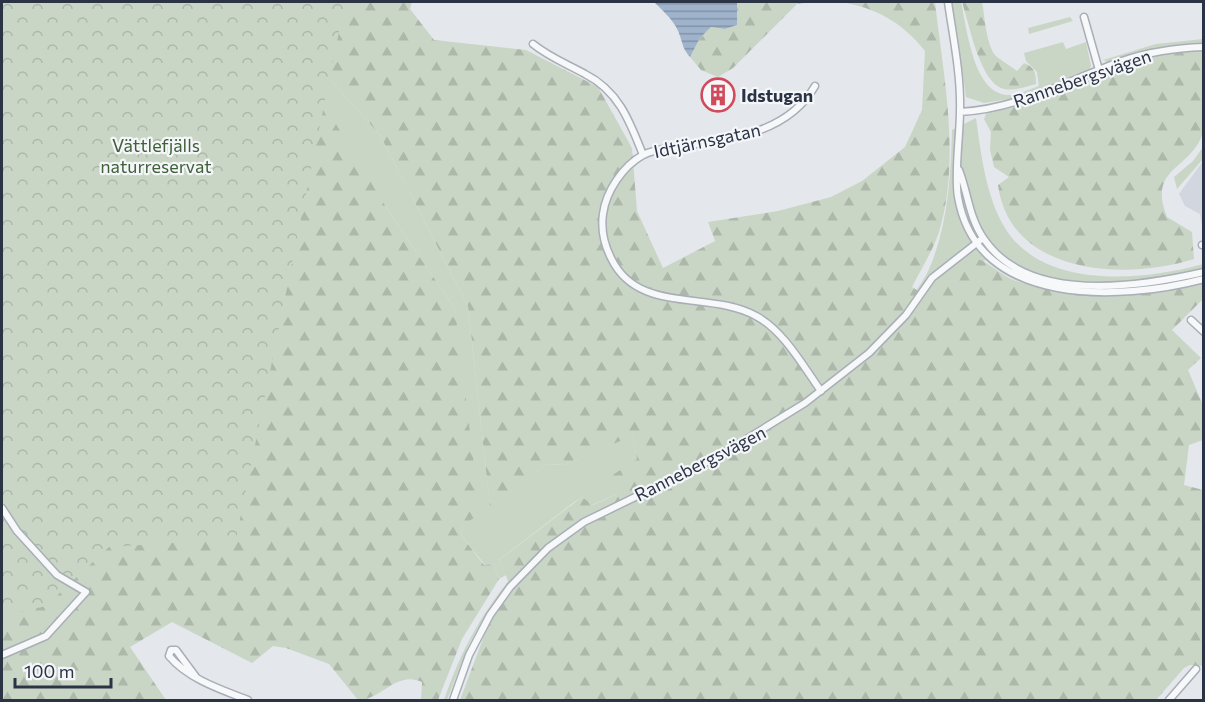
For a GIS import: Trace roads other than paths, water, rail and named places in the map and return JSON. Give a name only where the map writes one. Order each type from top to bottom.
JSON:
[{"type":"street","points":[[948,2],[960,112],[959,170],[956,184],[958,199],[977,244],[1005,271],[1043,286],[1136,291],[1172,287],[1203,279]]},
{"type":"street","points":[[1084,17],[1099,70]]},
{"type":"street","points":[[533,44],[562,63],[587,74],[610,91],[625,111],[643,155]]},
{"type":"street","name":"Rannebergsvägen","points":[[960,112],[1020,101],[1099,70],[1154,52],[1203,47]]},
{"type":"street","name":"Idtjärnsgatan","points":[[815,86],[792,112],[759,131],[643,155],[618,178],[606,201],[603,233],[613,263],[636,287],[649,294],[733,306],[763,320],[783,339],[821,391]]},
{"type":"street","points":[[959,170],[969,209],[983,238],[996,254],[1018,269],[1067,283],[1108,286],[1144,284],[1203,272]]},
{"type":"street","name":"Rannebergsvägen","points":[[453,700],[469,655],[490,615],[510,587],[548,548],[605,510],[743,443],[821,391],[884,338],[906,315],[937,273],[983,238]]},
{"type":"street","points":[[1191,320],[1203,332]]},
{"type":"street","points":[[2,508],[16,531],[57,575],[86,592],[46,636],[2,655]]},
{"type":"street","points":[[196,677],[176,650],[171,650],[168,654],[170,658],[196,677],[248,700]]},
{"type":"street","points":[[1169,700],[1196,669]]},
{"type":"water","points":[[654,2],[737,2],[737,25],[725,29],[711,27],[700,38],[690,57],[676,26]]},
{"type":"place","name":"Idstugan","points":[[718,95]]},
{"type":"park label","name":"Vättlefjälls naturreservat","points":[[156,155]]}]
